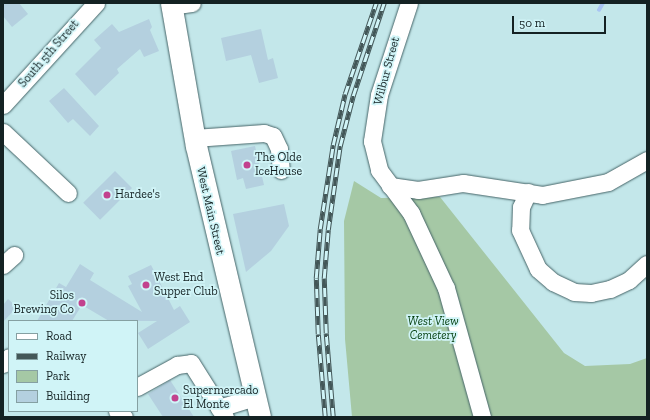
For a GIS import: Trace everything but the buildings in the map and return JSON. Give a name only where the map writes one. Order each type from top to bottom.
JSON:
[{"type":"main road","name":"West Main Street","points":[[171,5],[194,138],[254,397],[260,417]]},
{"type":"street","name":"South 5th Street","points":[[3,105],[96,3]]},
{"type":"street","points":[[171,5],[192,3]]},
{"type":"street","name":"Wilbur Street","points":[[409,3],[379,95],[372,141],[379,170],[411,213],[446,288],[482,417]]},
{"type":"street","points":[[3,132],[68,193]]},
{"type":"street","points":[[194,138],[264,133],[273,136],[279,149],[281,170]]},
{"type":"street","points":[[390,186],[418,190],[463,183],[542,195],[601,183],[647,160]]},
{"type":"street","points":[[528,192],[521,208],[520,230],[538,269],[553,282],[574,292],[591,293],[610,290],[629,280],[647,264]]},
{"type":"street","points":[[138,385],[178,365],[191,363],[222,412],[254,397]]},
{"type":"green space","name":"West View Cemetery","points":[[354,181],[381,198],[440,197],[564,353],[585,366],[630,364],[647,358],[647,417],[352,417],[345,339],[344,221]]},
{"type":"waterway","points":[[599,10],[603,3]]},
{"type":"railway","points":[[325,417],[318,334],[316,278],[320,229],[333,145],[345,94],[376,3]]},
{"type":"railway","points":[[333,417],[326,333],[324,278],[328,230],[340,146],[353,96],[384,3]]},
{"type":"place","name":"The Olde IceHouse","points":[[247,165]]},
{"type":"place","name":"Hardee's","points":[[107,195]]},
{"type":"place","name":"West End Supper Club","points":[[146,285]]},
{"type":"place","name":"Silos Brewing Co","points":[[82,303]]},
{"type":"place","name":"Supermercado El Monte","points":[[175,398]]}]
